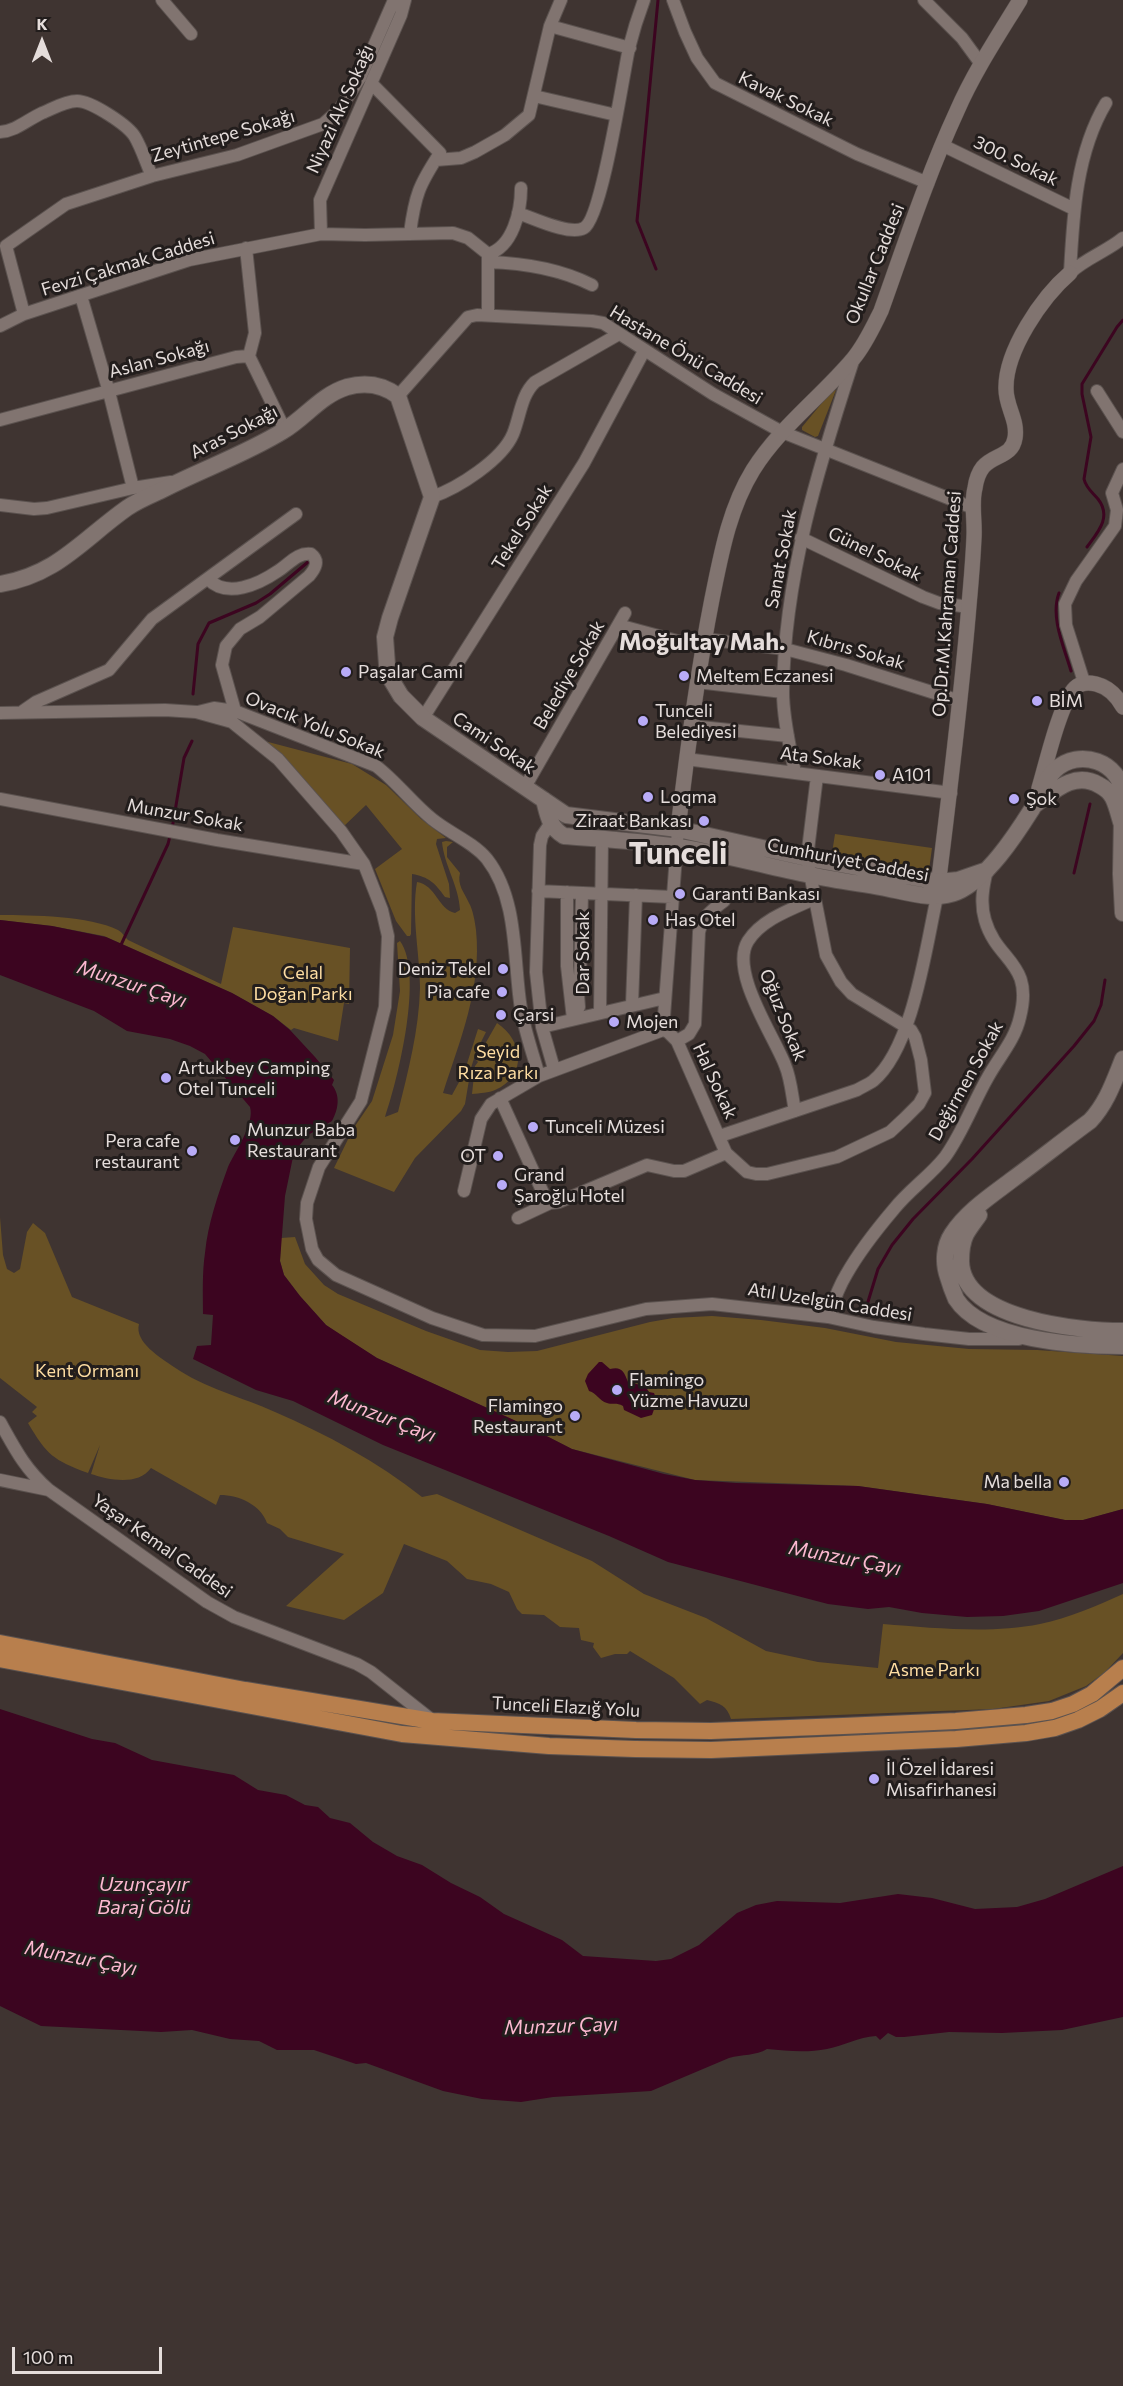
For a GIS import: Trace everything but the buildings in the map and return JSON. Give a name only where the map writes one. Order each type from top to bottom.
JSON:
[{"type":"main road","name":"Aras Sokağı","points":[[0,584],[22,580],[68,557],[129,507],[285,430],[328,395],[357,384],[374,384],[390,389],[398,396]]},
{"type":"main road","points":[[398,396],[432,497]]},
{"type":"main road","name":"Cami Sokak","points":[[432,497],[385,637],[387,665],[392,681],[401,696],[423,718],[566,815],[678,829],[938,889]]},
{"type":"main road","name":"Cumhuriyet Caddesi","points":[[550,824],[556,832],[564,836],[676,847],[739,858],[809,875],[961,890],[987,870],[1032,808],[1054,770],[1070,761],[1080,759],[1100,762],[1113,770],[1121,783],[1123,795]]},
{"type":"main road","points":[[1032,808],[1064,784],[1082,779],[1092,781],[1108,791],[1122,825]]},
{"type":"main road","points":[[544,800],[550,824]]},
{"type":"main road","points":[[1123,805],[1123,913]]},
{"type":"main road","points":[[1123,1059],[1105,1102],[1090,1121],[960,1222],[950,1236],[945,1253],[945,1270],[957,1300],[985,1323],[1037,1339],[1099,1346],[1123,1346]]},
{"type":"main road","points":[[995,1193],[966,1234],[961,1249],[962,1266],[973,1290],[987,1302],[1029,1318],[1075,1329],[1123,1331]]},
{"type":"main road","name":"Tunceli Elazığ Yolu","points":[[0,1643],[245,1690],[432,1720],[636,1730],[711,1731],[995,1719],[1052,1711],[1074,1704],[1092,1694],[1123,1668]]},
{"type":"main road","points":[[0,1659],[402,1734],[560,1746],[711,1750],[956,1739],[1026,1733],[1054,1728],[1078,1720],[1100,1709],[1123,1693]]},
{"type":"street","points":[[162,0],[191,34]]},
{"type":"street","name":"Zeytintepe Sokağı","points":[[3,246],[66,204],[152,176],[237,155],[308,130],[331,119],[360,78],[394,0]]},
{"type":"street","name":"Niyazi Akı Sokağı","points":[[321,234],[320,200],[401,15],[405,0]]},
{"type":"street","points":[[436,160],[461,158],[505,135],[529,115],[550,26],[561,0]]},
{"type":"street","points":[[518,213],[576,231],[591,222],[600,195],[630,48],[644,0]]},
{"type":"street","name":"Kavak Sokak","points":[[673,0],[684,32],[697,58],[715,83],[857,154],[928,183]]},
{"type":"street","points":[[924,0],[962,38],[981,64]]},
{"type":"street","name":"Okullar Caddesi","points":[[782,432],[854,357],[881,311],[957,110],[981,64],[1020,0]]},
{"type":"street","points":[[550,26],[630,48]]},
{"type":"street","points":[[371,83],[440,153],[417,193],[410,233]]},
{"type":"street","points":[[534,96],[616,115]]},
{"type":"street","points":[[0,132],[11,132],[40,114],[65,104],[81,102],[114,117],[129,129],[136,139],[152,176]]},
{"type":"street","points":[[1070,273],[1074,209],[1089,140],[1094,124],[1106,103]]},
{"type":"street","name":"300. Sokak","points":[[942,145],[1074,209]]},
{"type":"street","points":[[488,258],[505,244],[518,213],[521,188]]},
{"type":"street","name":"Fevzi Çakmak Caddesi","points":[[0,326],[24,314],[189,260],[321,234],[458,233],[468,238],[488,258]]},
{"type":"street","name":"Op.Dr.M.Kahraman Caddesi","points":[[938,889],[951,793],[969,606],[974,536],[974,489],[984,466],[1006,454],[1014,443],[1016,429],[1005,387],[1015,354],[1039,306],[1083,261],[1106,251],[1123,238]]},
{"type":"street","points":[[3,246],[24,314]]},
{"type":"street","points":[[246,248],[255,333],[249,356],[285,430]]},
{"type":"street","points":[[488,258],[568,275],[592,285]]},
{"type":"street","points":[[488,258],[488,315]]},
{"type":"street","points":[[81,296],[109,392],[133,488]]},
{"type":"street","name":"Hastane Önü Caddesi","points":[[398,396],[462,321],[477,315],[603,323],[713,394],[782,432],[973,508]]},
{"type":"street","points":[[432,497],[462,484],[512,438],[528,390],[535,382],[619,334]]},
{"type":"street","name":"Tekel Sokak","points":[[423,718],[584,463],[644,351]]},
{"type":"street","name":"Aslan Sokağı","points":[[0,420],[236,357],[249,356]]},
{"type":"street","name":"Sanat Sokak","points":[[795,773],[783,692],[785,649],[801,538],[824,450],[854,357]]},
{"type":"street","points":[[1097,391],[1123,432]]},
{"type":"street","points":[[464,1191],[481,1119],[491,1104],[554,1069],[663,1030],[676,847],[686,759],[697,682],[722,551],[734,511],[752,472],[782,432]]},
{"type":"street","points":[[1084,682],[1066,625],[1065,604],[1076,581],[1115,526],[1117,510],[1112,493],[1123,470]]},
{"type":"street","points":[[0,505],[34,509],[47,508],[133,488],[181,480]]},
{"type":"street","points":[[22,712],[36,702],[109,670],[152,619],[296,514]]},
{"type":"street","name":"Günel Sokak","points":[[801,538],[923,597],[939,603],[969,606]]},
{"type":"street","points":[[208,579],[214,585],[224,589],[240,587],[261,581],[300,555],[311,554],[316,561],[309,576],[269,610],[240,629],[226,646],[222,665],[224,679],[235,711]]},
{"type":"street","name":"Belediye Sokak","points":[[525,787],[625,613]]},
{"type":"street","name":"Kıbrıs Sokak","points":[[618,625],[704,643],[785,649],[867,671],[960,701]]},
{"type":"street","points":[[697,682],[783,692]]},
{"type":"street","points":[[1032,808],[1068,697],[1075,688],[1084,682],[1099,684],[1119,699],[1123,707]]},
{"type":"street","name":"Ovacık Yolu Sokak","points":[[196,712],[214,708],[235,711],[376,766],[412,803],[488,860],[499,879],[507,902],[521,1010],[539,1076]]},
{"type":"street","points":[[0,713],[117,709],[196,712]]},
{"type":"street","name":"Atıl Uzelgün Caddesi","points":[[196,712],[232,722],[278,759],[341,831],[364,864],[386,924],[388,956],[385,1007],[361,1101],[319,1167],[307,1203],[308,1235],[318,1260],[326,1268],[363,1289],[469,1332],[483,1335],[535,1336],[646,1309],[728,1305],[828,1317],[874,1327],[969,1339],[1037,1339]]},
{"type":"street","points":[[691,726],[788,736]]},
{"type":"street","name":"Ata Sokak","points":[[686,759],[951,793]]},
{"type":"street","points":[[518,1218],[647,1165],[674,1172],[684,1171],[726,1153],[747,1172],[767,1174],[837,1157],[890,1132],[919,1104],[925,1093],[925,1078],[915,1037],[906,1026],[862,1002],[841,982],[826,955],[807,858],[817,776]]},
{"type":"street","name":"Munzur Sokak","points":[[0,799],[218,840],[364,864]]},
{"type":"street","points":[[550,824],[542,836],[540,845],[536,965],[542,1026],[554,1069]]},
{"type":"street","name":"Dar Sokak","points":[[600,1012],[602,839]]},
{"type":"street","name":"Değirmen Sokak","points":[[828,1317],[841,1283],[856,1260],[894,1208],[944,1158],[988,1076],[1018,1028],[1023,1005],[1022,980],[1019,971],[1002,950],[986,922],[982,899],[987,870]]},
{"type":"street","points":[[720,1136],[847,1094],[873,1081],[894,1053],[906,1026],[923,964],[938,889]]},
{"type":"street","points":[[538,891],[672,897]]},
{"type":"street","points":[[567,892],[567,966],[577,1018]]},
{"type":"street","points":[[577,1018],[582,892]]},
{"type":"street","points":[[632,1005],[636,895]]},
{"type":"street","name":"Oğuz Sokak","points":[[795,1111],[786,1067],[747,983],[743,952],[747,942],[767,923],[814,899]]},
{"type":"street","points":[[677,1041],[689,1034],[695,1024],[699,932],[702,922],[706,915],[724,901]]},
{"type":"street","points":[[542,1026],[665,998]]},
{"type":"street","name":"Hal Sokak","points":[[663,1030],[677,1041],[726,1153]]},
{"type":"street","points":[[501,1098],[544,1195],[550,1203]]},
{"type":"street","name":"Yaşar Kemal Caddesi","points":[[0,1422],[22,1462],[32,1475],[49,1490],[207,1602],[234,1617],[357,1664],[379,1678],[452,1739]]},
{"type":"street","points":[[0,1480],[49,1490]]},
{"type":"green space","points":[[836,390],[818,436],[815,437],[802,430],[802,427],[831,392]]},
{"type":"green space","points":[[253,738],[352,764],[386,785],[421,819],[446,838],[437,839],[436,844],[449,884],[450,898],[445,897],[435,884],[412,874],[411,934],[407,936],[396,921],[375,869],[402,849],[366,805],[343,827]]},
{"type":"green space","points":[[835,834],[932,848],[929,870],[832,853]]},
{"type":"green space","points":[[442,842],[453,842],[447,847],[447,857],[460,873],[460,885],[472,909],[477,951],[473,993],[443,1093],[452,1095],[464,1073],[478,1029],[486,1032],[476,1052],[465,1104],[461,1111],[415,1158],[394,1192],[334,1168],[353,1129],[372,1101],[393,1035],[400,991],[397,943],[400,941],[407,956],[410,977],[409,1001],[402,1053],[385,1117],[398,1112],[418,1019],[420,975],[415,908],[417,882],[429,888],[449,911],[455,913],[460,910],[457,892],[443,851]]},
{"type":"green space","name":"Celal Doğan Parkı","points":[[0,915],[60,917],[106,925],[119,931],[128,940],[221,984],[233,927],[350,948],[349,1004],[344,1003],[338,1041],[294,1028],[291,1030],[273,1016],[232,993],[104,936],[52,926],[0,920]]},
{"type":"green space","name":"Seyid Rıza Parkı","points":[[497,1023],[512,1039],[518,1058],[517,1067],[506,1084],[493,1091],[472,1094],[475,1066],[478,1062],[476,1060]]},
{"type":"green space","name":"Kent Ormanı","points":[[0,1217],[3,1255],[7,1269],[14,1273],[20,1269],[27,1232],[33,1223],[45,1233],[72,1297],[139,1324],[144,1343],[162,1359],[186,1374],[210,1387],[275,1412],[332,1439],[388,1472],[422,1497],[437,1494],[592,1561],[644,1594],[706,1618],[766,1651],[818,1662],[878,1668],[883,1624],[962,1629],[1021,1627],[1061,1618],[1123,1594],[1123,1653],[1105,1672],[1086,1686],[1049,1701],[993,1709],[731,1719],[722,1706],[707,1700],[700,1704],[674,1678],[630,1651],[627,1654],[615,1654],[601,1658],[593,1647],[594,1643],[581,1640],[579,1628],[560,1627],[544,1615],[522,1614],[509,1592],[491,1584],[467,1579],[447,1561],[404,1544],[383,1593],[344,1620],[286,1606],[344,1554],[288,1537],[280,1529],[267,1523],[255,1506],[242,1499],[220,1495],[216,1505],[151,1468],[139,1477],[123,1480],[91,1474],[100,1445],[88,1473],[59,1460],[40,1442],[28,1423],[37,1416],[32,1412],[37,1407],[0,1378]]},
{"type":"green space","points":[[295,1237],[305,1264],[324,1285],[338,1294],[426,1331],[480,1350],[537,1351],[650,1322],[712,1316],[825,1328],[896,1342],[969,1349],[1037,1350],[1123,1356],[1123,1509],[1083,1520],[1065,1520],[987,1504],[858,1486],[695,1480],[572,1449],[527,1426],[377,1358],[326,1325],[284,1275],[280,1261],[281,1238]]},
{"type":"water","name":"Munzur Çayı","points":[[0,920],[52,926],[106,937],[232,993],[273,1016],[290,1030],[315,1057],[334,1080],[332,1085],[338,1098],[337,1108],[332,1121],[308,1135],[294,1152],[285,1196],[280,1261],[284,1275],[326,1325],[377,1358],[527,1426],[572,1449],[664,1474],[695,1480],[736,1483],[858,1486],[987,1504],[1065,1520],[1083,1520],[1123,1509],[1123,1583],[1039,1611],[1003,1616],[967,1617],[889,1607],[868,1609],[828,1604],[668,1562],[383,1445],[293,1401],[256,1390],[193,1359],[197,1346],[211,1345],[213,1315],[203,1314],[206,1242],[228,1167],[250,1121],[250,1107],[205,1054],[190,1046],[170,1039],[127,1031],[94,1011],[0,975]]},
{"type":"water","name":"Flamingo Yüzme Havuzu","points":[[599,1362],[610,1369],[619,1369],[628,1382],[645,1386],[649,1392],[654,1393],[657,1401],[652,1415],[641,1418],[624,1410],[621,1405],[604,1402],[589,1391],[585,1381]]},
{"type":"water","name":"Uzunçayır Baraj Gölü","points":[[0,1709],[92,1739],[115,1743],[152,1760],[234,1775],[258,1790],[286,1795],[305,1805],[318,1807],[330,1818],[350,1823],[373,1842],[397,1856],[422,1865],[480,1897],[504,1914],[562,1940],[583,1956],[656,1961],[671,1959],[699,1945],[737,1913],[756,1905],[777,1901],[840,1903],[898,1894],[932,1898],[975,1909],[1017,1907],[1045,1899],[1123,1866],[1123,2017],[1062,2030],[1002,2033],[949,2032],[904,2037],[896,2037],[888,2033],[880,2040],[876,2036],[869,2037],[820,2050],[767,2049],[758,2053],[729,2058],[651,2091],[553,2097],[521,2102],[482,2099],[443,2091],[366,2063],[356,2064],[314,2050],[277,2050],[259,2041],[230,2039],[192,2030],[161,2032],[41,2026],[0,2006]]},
{"type":"waterway","points":[[656,269],[637,221],[658,0]]},
{"type":"waterway","points":[[1087,547],[1102,524],[1104,512],[1084,479],[1091,437],[1082,384],[1123,320]]},
{"type":"waterway","points":[[193,694],[198,644],[209,623],[256,603],[308,562]]},
{"type":"waterway","points":[[1059,593],[1057,622],[1071,671]]},
{"type":"waterway","points":[[172,829],[184,758],[192,741]]},
{"type":"waterway","points":[[1074,873],[1090,804]]},
{"type":"waterway","points":[[120,947],[170,836]]},
{"type":"waterway","points":[[867,1305],[878,1269],[892,1245],[913,1219],[972,1159],[1074,1046],[1094,1021],[1101,1005],[1105,980]]},
{"type":"place","name":"Paşalar Cami","points":[[346,672]]},
{"type":"place","name":"Meltem Eczanesi","points":[[684,676]]},
{"type":"place","name":"BİM","points":[[1037,701]]},
{"type":"place","name":"Tunceli Belediyesi","points":[[643,721]]},
{"type":"place","name":"A101","points":[[880,775]]},
{"type":"place","name":"Loqma","points":[[648,797]]},
{"type":"place","name":"Şok","points":[[1014,799]]},
{"type":"place","name":"Ziraat Bankası","points":[[704,821]]},
{"type":"place","name":"Garanti Bankası","points":[[680,894]]},
{"type":"place","name":"Has Otel","points":[[653,920]]},
{"type":"place","name":"Deniz Tekel","points":[[503,969]]},
{"type":"place","name":"Pia cafe","points":[[502,992]]},
{"type":"place","name":"Çarsi","points":[[501,1015]]},
{"type":"place","name":"Mojen","points":[[614,1022]]},
{"type":"place","name":"Artukbey Camping Otel Tunceli","points":[[166,1078]]},
{"type":"place","name":"Tunceli Müzesi","points":[[533,1127]]},
{"type":"place","name":"Munzur Baba Restaurant","points":[[235,1140]]},
{"type":"place","name":"Pera cafe restaurant","points":[[192,1151]]},
{"type":"place","name":"OT","points":[[498,1156]]},
{"type":"place","name":"Grand Şaroğlu Hotel","points":[[502,1185]]},
{"type":"place","name":"Flamingo Yüzme Havuzu","points":[[617,1390]]},
{"type":"place","name":"Flamingo Restaurant","points":[[575,1416]]},
{"type":"place","name":"Ma bella","points":[[1064,1482]]},
{"type":"place","name":"İl Özel İdaresi Misafirhanesi","points":[[874,1779]]},
{"type":"district","name":"Moğultay Mah.","points":[[702,642]]},
{"type":"district","name":"Tunceli","points":[[678,854]]},
{"type":"park label","name":"Asme Parkı","points":[[934,1670]]}]
